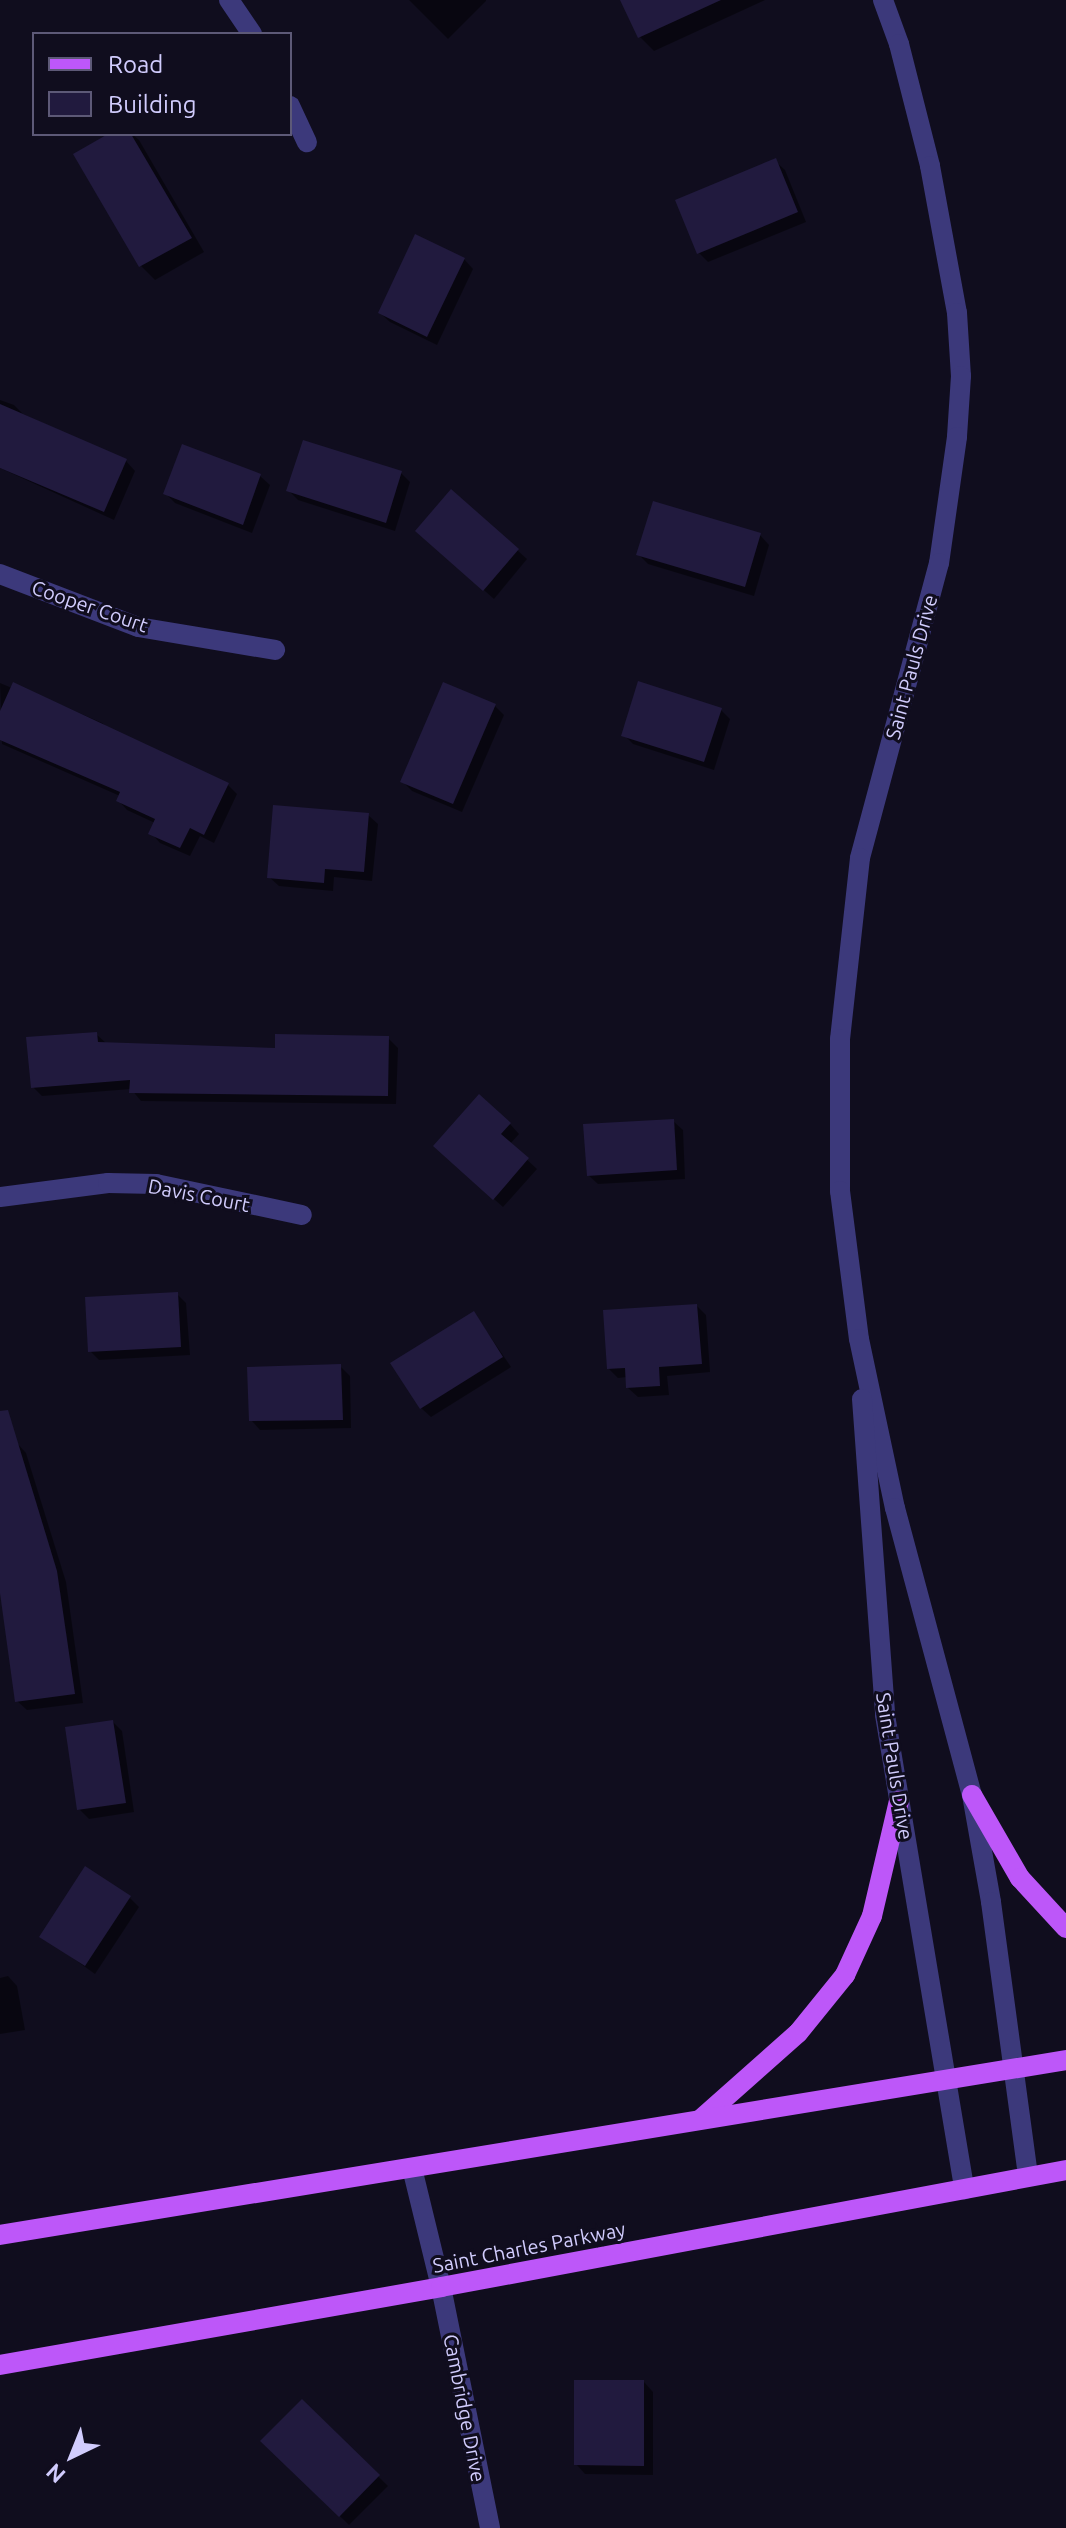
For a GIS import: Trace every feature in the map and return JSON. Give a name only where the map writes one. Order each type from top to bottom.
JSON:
[{"type":"main road","points":[[972,1795],[1020,1878],[1066,1928]]},
{"type":"main road","points":[[698,2122],[798,2033],[845,1975],[872,1916],[899,1801]]},
{"type":"main road","points":[[0,2235],[1066,2060]]},
{"type":"main road","name":"Saint Charles Parkway","points":[[0,2365],[441,2287],[1066,2170]]},
{"type":"street","points":[[229,0],[251,32]]},
{"type":"street","name":"Saint Pauls Drive","points":[[883,0],[899,44],[930,166],[957,313],[961,376],[957,437],[939,563],[860,858],[840,1039],[840,1191],[859,1339],[885,1715],[964,2189]]},
{"type":"street","points":[[292,110],[307,142]]},
{"type":"street","name":"Cooper Court","points":[[0,574],[138,627],[275,650]]},
{"type":"street","name":"Davis Court","points":[[0,1197],[108,1183],[156,1184],[302,1215]]},
{"type":"street","name":"Saint Pauls Drive","points":[[859,1339],[895,1508],[972,1795],[991,1902],[1028,2177]]},
{"type":"street","name":"Cambridge Drive","points":[[412,2168],[441,2287],[490,2528]]},
{"type":"building","points":[[620,0],[721,0],[638,38]]},
{"type":"building","points":[[104,136],[132,136],[192,238],[139,267],[73,154]]},
{"type":"building","points":[[776,158],[798,212],[697,254],[675,200]]},
{"type":"building","points":[[415,234],[465,258],[427,337],[378,313]]},
{"type":"building","points":[[0,404],[127,459],[104,512],[0,468]]},
{"type":"building","points":[[303,440],[402,471],[386,523],[286,491]]},
{"type":"building","points":[[182,444],[261,474],[243,525],[163,494]]},
{"type":"building","points":[[451,489],[519,549],[483,591],[415,531]]},
{"type":"building","points":[[653,501],[761,533],[745,587],[636,555]]},
{"type":"building","points":[[638,681],[722,708],[704,762],[621,736]]},
{"type":"building","points":[[13,682],[229,783],[204,835],[190,828],[180,848],[148,834],[155,819],[116,801],[120,792],[0,740],[0,711]]},
{"type":"building","points":[[443,682],[496,704],[453,804],[400,782]]},
{"type":"building","points":[[273,805],[369,813],[364,872],[325,869],[324,883],[267,878]]},
{"type":"building","points":[[97,1032],[98,1042],[275,1048],[275,1034],[389,1036],[388,1096],[129,1093],[130,1080],[31,1088],[26,1037]]},
{"type":"building","points":[[479,1094],[511,1123],[501,1134],[529,1158],[493,1200],[433,1146]]},
{"type":"building","points":[[674,1119],[677,1170],[587,1176],[583,1124]]},
{"type":"building","points":[[178,1292],[181,1347],[88,1352],[85,1297]]},
{"type":"building","points":[[697,1304],[702,1364],[659,1367],[660,1386],[626,1388],[625,1368],[607,1369],[603,1310]]},
{"type":"building","points":[[474,1311],[503,1357],[420,1409],[390,1363]]},
{"type":"building","points":[[341,1364],[343,1420],[249,1421],[247,1367]]},
{"type":"building","points":[[8,1410],[57,1571],[75,1694],[15,1702],[0,1593],[0,1411]]},
{"type":"building","points":[[113,1720],[126,1803],[77,1810],[65,1727]]},
{"type":"building","points":[[85,1866],[131,1896],[85,1966],[39,1937]]},
{"type":"building","points":[[574,2380],[644,2380],[644,2466],[574,2465]]},
{"type":"building","points":[[302,2399],[380,2475],[339,2517],[260,2441]]}]
